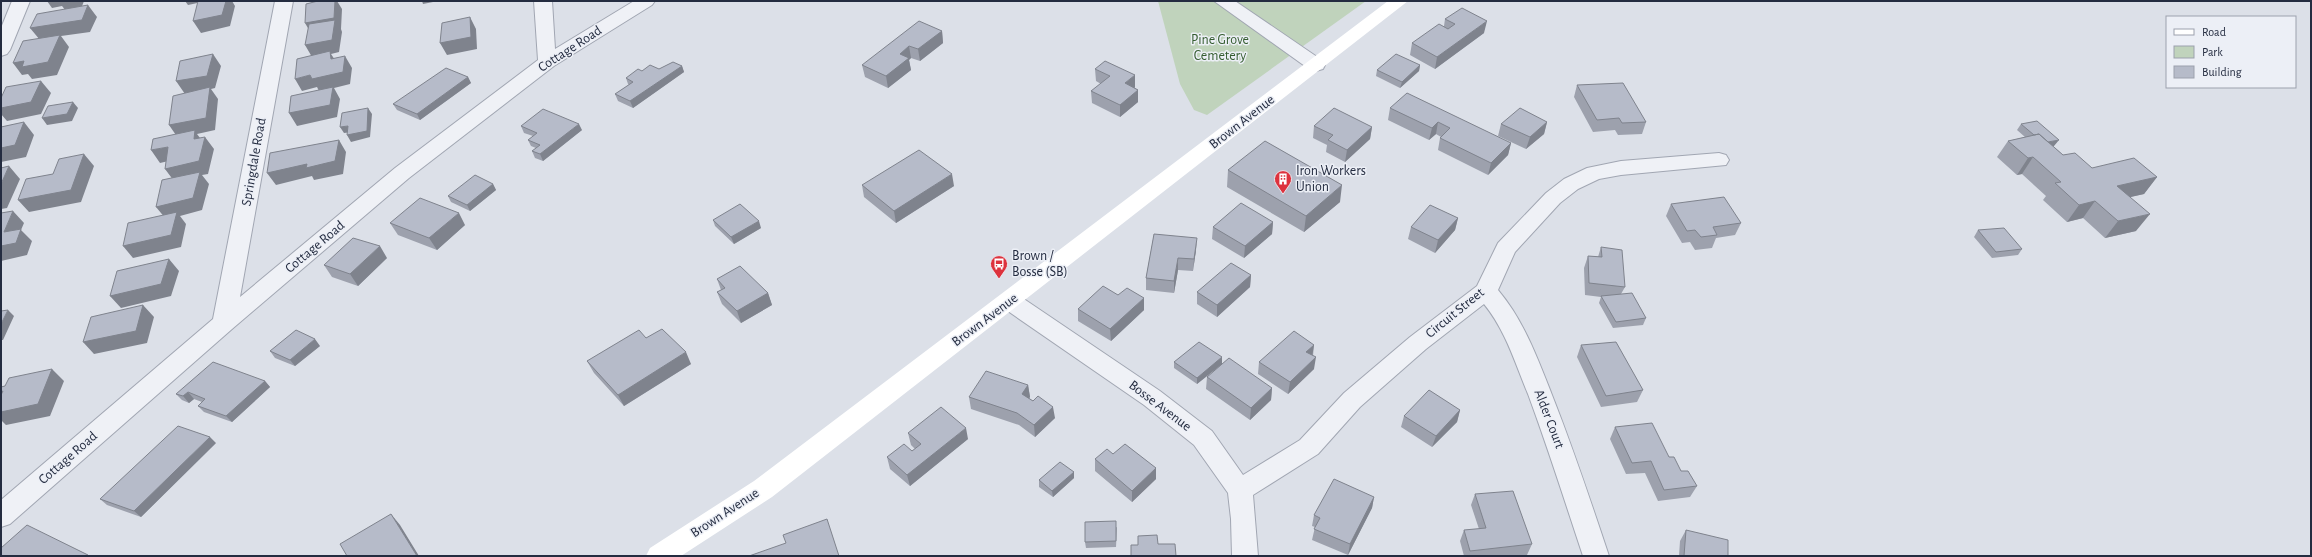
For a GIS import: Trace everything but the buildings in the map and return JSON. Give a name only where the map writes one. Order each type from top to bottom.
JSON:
[{"type":"main road","name":"Brown Avenue","points":[[659,556],[763,489],[1400,1]]},
{"type":"street","points":[[1,50],[21,1]]},
{"type":"street","name":"Springdale Road","points":[[224,323],[284,1]]},
{"type":"street","points":[[543,1],[547,62]]},
{"type":"street","name":"Cottage Road","points":[[1,516],[224,323],[402,173],[547,62],[646,1]]},
{"type":"street","points":[[1223,1],[1316,65]]},
{"type":"street","name":"Circuit Street","points":[[1240,490],[1309,447],[1352,400],[1418,343],[1486,291],[1506,248],[1553,198],[1571,184],[1594,174],[1621,168],[1719,160]]},
{"type":"street","name":"Alder Court","points":[[1486,291],[1505,314],[1518,339],[1563,455],[1596,556]]},
{"type":"street","name":"Bosse Avenue","points":[[1010,301],[1152,398],[1203,438],[1240,490],[1244,519],[1245,556]]},
{"type":"green space","name":"Pine Grove Cemetery","points":[[1158,1],[1366,1],[1207,115],[1194,110],[1180,84]]},
{"type":"place","name":"Iron Workers Union","points":[[1283,194]]},
{"type":"place","name":"Brown / Bosse (SB)","points":[[999,279]]}]
